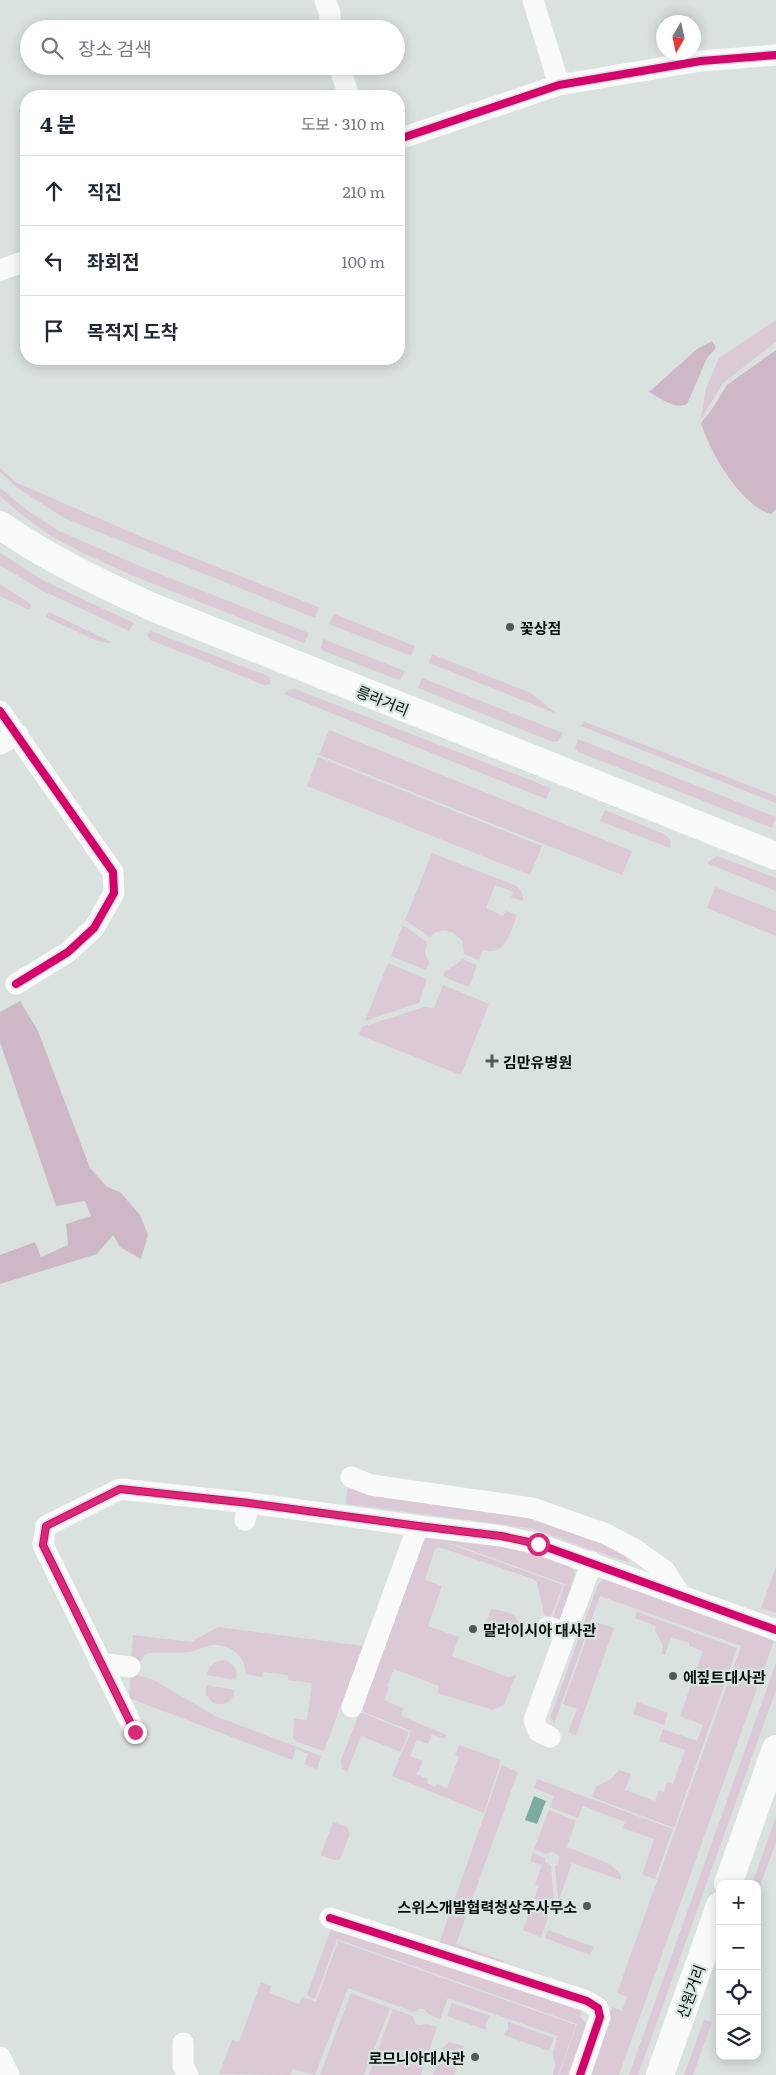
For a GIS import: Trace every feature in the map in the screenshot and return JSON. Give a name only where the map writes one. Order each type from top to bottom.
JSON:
[{"type":"main road","name":"릉라거리","points":[[0,525],[29,545],[73,570],[150,606],[776,856]]},
{"type":"main road","points":[[729,1880],[776,1749]]},
{"type":"main road","name":"산원거리","points":[[660,2075],[716,1917]]},
{"type":"street","points":[[325,0],[330,20]]},
{"type":"street","points":[[533,0],[559,85]]},
{"type":"street","points":[[405,137],[559,85],[701,61],[776,55]]},
{"type":"street","points":[[342,75],[347,90]]},
{"type":"street","points":[[0,270],[20,263]]},
{"type":"street","points":[[0,711],[9,739],[70,812],[113,872],[114,893],[94,928],[68,952],[16,984]]},
{"type":"street","points":[[351,1477],[371,1485],[532,1508],[606,1534],[636,1550],[665,1571],[681,1596]]},
{"type":"street","points":[[135,1732],[43,1545],[46,1526],[120,1489],[247,1512],[418,1526],[516,1539],[592,1562],[776,1630]]},
{"type":"street","points":[[352,1707],[418,1526]]},
{"type":"street","points":[[550,1737],[538,1731],[534,1720],[557,1630],[592,1562]]},
{"type":"street","points":[[100,1663],[130,1667]]},
{"type":"street","points":[[330,1918],[589,1994],[598,2008],[600,2017],[580,2075]]},
{"type":"street","points":[[183,2043],[184,2066],[188,2075]]},
{"type":"street","points":[[0,2057],[9,2075]]},
{"type":"shaded area","points":[[776,320],[776,342],[723,383],[701,419],[706,388],[719,358]]},
{"type":"shaded area","points":[[712,341],[716,348],[707,358],[687,404],[677,406],[649,392],[697,349]]},
{"type":"shaded area","points":[[776,350],[776,509],[771,514],[759,509],[748,500],[728,476],[711,448],[701,423],[727,385]]},
{"type":"shaded area","points":[[0,468],[17,483],[149,540],[319,607],[315,618],[64,518],[16,487],[0,472]]},
{"type":"shaded area","points":[[0,488],[28,511],[59,531],[140,566],[309,633],[304,643],[136,577],[85,554],[53,537],[23,516],[0,496]]},
{"type":"shaded area","points":[[0,553],[46,582],[134,623],[129,631],[41,590],[0,565]]},
{"type":"shaded area","points":[[0,584],[31,604],[29,610],[0,596]]},
{"type":"shaded area","points":[[49,612],[111,642],[97,641],[46,617]]},
{"type":"shaded area","points":[[334,614],[415,646],[411,656],[329,624]]},
{"type":"shaded area","points":[[151,631],[268,676],[270,684],[264,685],[150,640],[147,635]]},
{"type":"shaded area","points":[[323,639],[405,671],[400,680],[324,651],[321,649]]},
{"type":"shaded area","points":[[432,654],[531,693],[557,714],[429,663]]},
{"type":"shaded area","points":[[422,678],[563,733],[558,741],[553,742],[418,688]]},
{"type":"shaded area","points":[[295,689],[551,788],[546,799],[284,694],[288,690]]},
{"type":"shaded area","points":[[583,721],[776,796],[776,803],[581,726]]},
{"type":"shaded area","points":[[329,730],[632,851],[622,875],[319,755]]},
{"type":"shaded area","points":[[578,739],[776,817],[772,828],[578,752],[575,748]]},
{"type":"shaded area","points":[[318,757],[542,846],[530,875],[307,786]]},
{"type":"shaded area","points":[[605,810],[664,834],[670,840],[670,848],[600,821]]},
{"type":"shaded area","points":[[432,853],[517,886],[522,894],[522,901],[511,897],[513,892],[495,885],[486,908],[503,916],[506,911],[517,915],[509,935],[502,946],[491,951],[483,950],[479,960],[464,954],[462,941],[455,934],[438,931],[430,937],[405,920]]},
{"type":"shaded area","points":[[717,856],[776,878],[776,891],[707,863]]},
{"type":"shaded area","points":[[715,887],[776,911],[776,936],[707,908]]},
{"type":"shaded area","points":[[403,925],[427,942],[425,953],[429,963],[426,970],[391,956]]},
{"type":"shaded area","points":[[462,959],[477,965],[469,987],[443,975]]},
{"type":"shaded area","points":[[388,963],[427,979],[419,1003],[365,1021]]},
{"type":"shaded area","points":[[443,985],[489,1004],[461,1075],[359,1035],[362,1027],[424,1007],[434,1008]]},
{"type":"shaded area","points":[[20,1001],[38,1031],[90,1168],[106,1186],[121,1193],[140,1215],[148,1235],[141,1259],[120,1247],[113,1235],[97,1254],[0,1284],[0,1255],[35,1242],[41,1257],[68,1245],[66,1224],[91,1216],[85,1201],[56,1206],[0,1042],[0,1012]]},
{"type":"shaded area","points":[[347,1489],[538,1515],[615,1542],[630,1563],[530,1528],[346,1504]]},
{"type":"shaded area","points":[[428,1536],[518,1548],[571,1567],[575,1574],[560,1620],[553,1617],[565,1584],[453,1544],[435,1542],[453,1545],[563,1585],[550,1619],[544,1615],[537,1582],[533,1579],[439,1547],[435,1549],[425,1580],[442,1586],[428,1626],[459,1637],[452,1656],[508,1677],[516,1675],[504,1705],[493,1710],[437,1693],[439,1686],[394,1669],[387,1686],[389,1687],[384,1700],[403,1708],[401,1716],[447,1735],[445,1739],[432,1734],[428,1744],[417,1740],[410,1756],[423,1761],[417,1774],[428,1779],[427,1783],[435,1787],[437,1784],[447,1788],[459,1757],[455,1755],[459,1745],[501,1760],[484,1813],[392,1776],[411,1731],[361,1711],[422,1540]]},
{"type":"shaded area","points":[[776,1567],[776,1613],[761,1608]]},
{"type":"shaded area","points":[[604,1579],[775,1638],[619,2075],[588,2075],[612,2007],[622,2011],[627,1997],[617,1993],[741,1646],[600,1596],[554,1724],[550,1718],[598,1584]]},
{"type":"shaded area","points":[[491,1609],[507,1612],[515,1617],[518,1621],[519,1632],[487,1621]]},
{"type":"shaded area","points":[[637,1612],[737,1648],[674,1828],[592,1797],[596,1787],[611,1779],[619,1770],[631,1774],[625,1790],[655,1801],[659,1791],[664,1792],[667,1782],[673,1784],[685,1750],[659,1741],[663,1729],[697,1741],[703,1725],[680,1716],[703,1651],[689,1646],[689,1643],[671,1637],[665,1655],[662,1654],[663,1646],[655,1630],[656,1626],[635,1618]]},
{"type":"shaded area","points":[[593,1621],[614,1628],[576,1735],[568,1732],[577,1709],[563,1704]]},
{"type":"shaded area","points":[[218,1627],[363,1646],[324,1751],[297,1742],[293,1738],[294,1719],[307,1720],[312,1683],[288,1680],[288,1675],[263,1672],[262,1677],[245,1674],[243,1662],[236,1652],[219,1645],[212,1645],[189,1652],[145,1654],[137,1663],[131,1662],[133,1635],[191,1642]]},
{"type":"shaded area","points":[[225,1660],[235,1668],[236,1680],[207,1675],[213,1664]]},
{"type":"shaded area","points":[[776,1663],[776,1690],[638,2075],[629,2075]]},
{"type":"shaded area","points":[[131,1673],[154,1680],[215,1716],[321,1756],[317,1769],[304,1764],[308,1754],[296,1749],[292,1760],[129,1698]]},
{"type":"shaded area","points":[[206,1685],[235,1690],[230,1700],[224,1704],[217,1704],[213,1703],[206,1695]]},
{"type":"shaded area","points":[[637,1702],[668,1713],[664,1725],[633,1714]]},
{"type":"shaded area","points":[[360,1712],[409,1732],[401,1752],[361,1736],[347,1772],[342,1768],[341,1760]]},
{"type":"shaded area","points":[[502,1765],[518,1772],[456,1944],[504,1961],[500,1967],[437,1949]]},
{"type":"shaded area","points":[[537,1779],[673,1829],[655,1879],[642,1875],[654,1839],[623,1828],[625,1822],[583,1806],[578,1818],[550,1807],[554,1796],[534,1788]]},
{"type":"shaded area","points":[[534,1796],[546,1801],[537,1824],[525,1820]]},
{"type":"shaded area","points":[[549,1810],[576,1821],[567,1847],[610,1864],[621,1875],[621,1880],[572,1863],[558,1902],[555,1866],[558,1864],[559,1856],[553,1852],[546,1854],[534,1849]]},
{"type":"shaded area","points":[[776,1817],[776,1842],[761,1883],[761,1880],[753,1880]]},
{"type":"shaded area","points":[[333,1822],[347,1827],[350,1834],[339,1860],[321,1855]]},
{"type":"shaded area","points":[[533,1853],[545,1858],[545,1862],[551,1866],[554,1901],[541,1937],[523,1930],[539,1886],[535,1884],[542,1865],[530,1861]]},
{"type":"shaded area","points":[[332,1926],[499,1981],[582,2011],[580,2017],[586,2025],[568,2075],[559,2075],[577,2024],[337,1939],[315,1999],[307,1995]]},
{"type":"shaded area","points":[[548,1930],[594,1947],[590,1955],[545,1938]]},
{"type":"shaded area","points":[[338,1941],[576,2025],[558,2075],[553,2075],[555,2065],[553,2053],[558,2036],[448,1998],[440,2019],[430,2015],[424,2009],[414,2012],[348,1988],[315,2075],[293,2069],[290,2075],[219,2074],[232,2040],[239,2042],[261,1982],[271,1986],[269,1993],[299,2004],[302,1997],[316,2002]]},
{"type":"shaded area","points":[[351,1993],[390,2008],[364,2075],[320,2075]]},
{"type":"shaded area","points":[[452,2003],[491,2016],[486,2022],[486,2030],[447,2016]]},
{"type":"shaded area","points":[[393,2009],[413,2016],[415,2023],[418,2025],[427,2024],[437,2027],[421,2075],[369,2075]]},
{"type":"shaded area","points":[[704,2020],[712,2022],[693,2075],[684,2075]]},
{"type":"shaded area","points":[[508,2022],[554,2038],[549,2051],[503,2035],[508,2030]]},
{"type":"shaded area","points":[[449,2042],[464,2046],[454,2075],[433,2075],[442,2048]]},
{"type":"cycle path","points":[[405,137],[559,85],[701,61],[776,55]]},
{"type":"cycle path","points":[[0,711],[113,872],[114,893],[94,928],[68,952],[16,984]]},
{"type":"cycle path","points":[[135,1732],[43,1545],[46,1526],[120,1489],[249,1503],[501,1536],[538,1544],[776,1630]]},
{"type":"cycle path","points":[[330,1918],[587,2001],[598,2008],[600,2017],[580,2075]]},
{"type":"place","name":"꽃상점","points":[[510,627]]},
{"type":"place","name":"김만유병원","points":[[492,1061]]},
{"type":"place","name":"말라이시아 대사관","points":[[473,1629]]},
{"type":"place","name":"에짚트대사관","points":[[673,1676]]},
{"type":"place","name":"스위스개발협력청상주사무소","points":[[587,1906]]},
{"type":"place","name":"로므니아대사관","points":[[475,2057]]},
{"type":"route","points":[[135,1732],[43,1545],[46,1526],[120,1489],[249,1503],[501,1536],[538,1544]]}]
